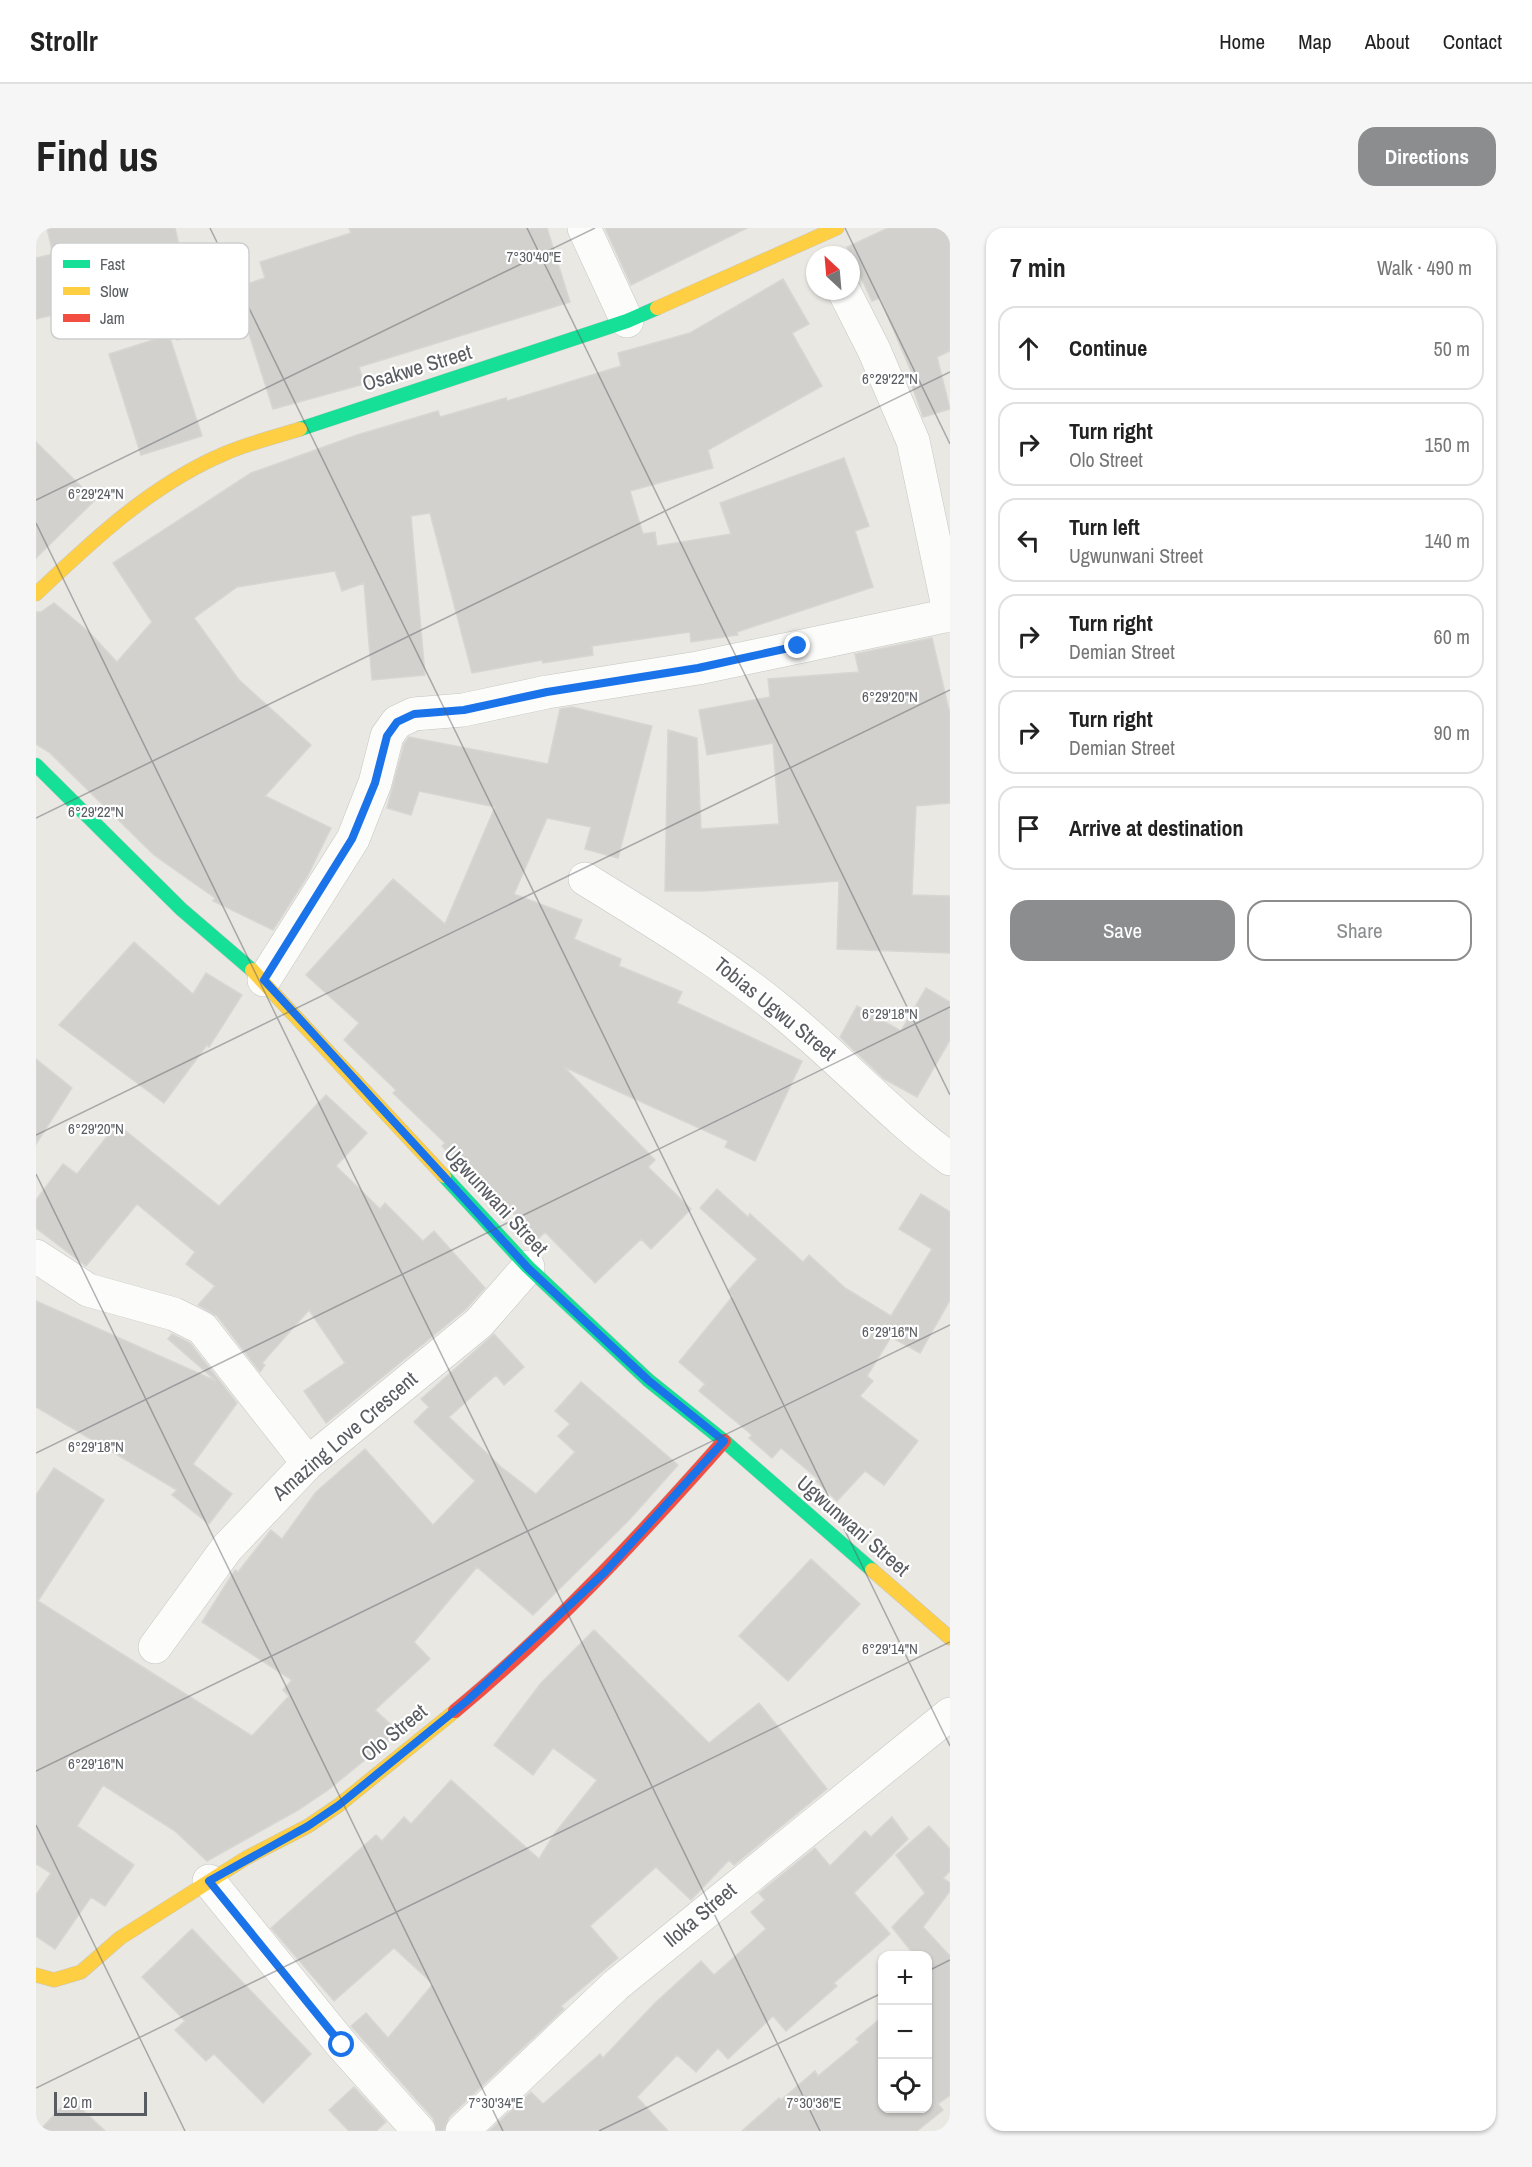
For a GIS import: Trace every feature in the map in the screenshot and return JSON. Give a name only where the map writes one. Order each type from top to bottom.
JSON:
[{"type":"street","points":[[584,228],[627,321]]},
{"type":"street","name":"Osakwe Street","points":[[36,594],[73,559],[137,508],[179,477],[226,453],[627,321],[828,236]]},
{"type":"street","points":[[264,980],[352,839],[375,783],[387,736],[397,722],[414,714],[464,710],[547,692],[698,668],[950,615],[913,441],[874,350],[849,300]]},
{"type":"street","name":"Ugwunwani Street","points":[[36,765],[181,909],[264,980],[528,1268],[648,1380],[724,1441],[950,1638]]},
{"type":"street","name":"Tobias Ugwu Street","points":[[585,879],[725,967],[783,1012],[922,1139],[950,1160]]},
{"type":"street","points":[[36,1256],[88,1290],[174,1314],[202,1328],[308,1463]]},
{"type":"street","name":"Amazing Love Crescent","points":[[155,1647],[227,1548],[308,1463],[479,1323],[528,1268]]},
{"type":"street","name":"Olo Street","points":[[36,1975],[54,1980],[81,1972],[120,1938],[209,1881],[308,1826],[339,1805],[468,1700],[605,1572],[724,1441]]},
{"type":"street","name":"Iloka Street","points":[[462,2131],[616,1985],[950,1714]]},
{"type":"street","points":[[209,1881],[342,2045],[419,2131]]},
{"type":"building","points":[[47,228],[175,228],[178,243],[51,243],[51,245]]},
{"type":"building","points":[[349,228],[547,228],[570,302],[359,367],[364,384],[273,409],[249,334],[249,283],[265,278],[260,262],[351,233]]},
{"type":"building","points":[[605,228],[747,228],[631,285]]},
{"type":"building","points":[[888,228],[950,228],[950,351],[937,357],[950,409],[923,417],[909,377],[913,376],[880,298],[872,301],[860,275],[860,246],[849,246]]},
{"type":"building","points":[[51,254],[51,315],[36,319],[36,258]]},
{"type":"building","points":[[783,279],[809,324],[792,333],[822,386],[708,450],[713,468],[630,491],[643,534],[655,532],[657,546],[731,534],[720,503],[844,458],[869,526],[855,531],[873,587],[737,632],[738,635],[691,642],[690,632],[592,646],[593,655],[543,663],[542,660],[472,673],[430,513],[411,516],[425,675],[372,680],[364,583],[342,591],[335,571],[237,587],[194,618],[239,680],[311,745],[265,796],[331,828],[307,877],[273,930],[213,901],[215,898],[154,855],[49,752],[36,744],[36,612],[41,612],[54,603],[89,632],[117,662],[152,622],[113,563],[251,473],[357,435],[438,411],[440,417],[506,398],[507,401],[621,366],[618,353],[690,333]]},
{"type":"building","points":[[156,339],[170,339],[202,436],[141,455],[109,354]]},
{"type":"building","points":[[36,442],[95,500],[36,558]]},
{"type":"building","points":[[932,638],[950,714],[950,803],[916,806],[912,895],[950,896],[950,953],[837,949],[839,881],[703,891],[665,891],[668,730],[697,738],[701,829],[779,824],[773,743],[707,755],[699,710],[770,697],[768,679],[859,672],[855,654]]},
{"type":"building","points":[[572,707],[652,726],[618,858],[585,849],[591,827],[547,818],[514,894],[582,920],[574,939],[621,959],[619,966],[682,992],[677,1003],[802,1061],[755,1161],[725,1147],[728,1141],[564,1067],[655,1160],[648,1167],[691,1209],[651,1249],[641,1239],[595,1283],[545,1232],[538,1239],[506,1205],[501,1210],[442,1146],[445,1143],[393,1093],[396,1090],[344,1040],[359,1023],[306,975],[393,879],[445,924],[495,807],[419,791],[411,815],[387,808],[404,744],[409,737],[548,764],[560,709]]},
{"type":"building","points":[[134,942],[193,994],[206,973],[242,995],[209,1047],[207,1045],[164,1103],[59,1025]]},
{"type":"building","points":[[926,988],[950,1002],[950,1040],[917,1097],[884,1079],[840,1037],[857,1006],[901,1031]]},
{"type":"building","points":[[36,1059],[72,1088],[36,1144]]},
{"type":"building","points":[[326,1095],[367,1133],[336,1166],[380,1209],[385,1203],[423,1241],[434,1231],[485,1288],[466,1309],[326,1423],[304,1391],[345,1363],[309,1310],[262,1363],[265,1365],[260,1372],[217,1316],[198,1305],[215,1286],[186,1264],[195,1252],[137,1204],[86,1266],[36,1228],[36,1200],[63,1164],[77,1174],[117,1124],[219,1206]]},
{"type":"building","points":[[717,1189],[748,1217],[750,1214],[803,1262],[809,1255],[845,1288],[891,1316],[932,1249],[899,1229],[921,1194],[950,1212],[950,1300],[920,1353],[891,1337],[867,1376],[873,1381],[860,1396],[918,1441],[884,1485],[865,1471],[837,1501],[816,1481],[818,1479],[781,1448],[772,1458],[749,1438],[752,1435],[699,1391],[705,1384],[679,1362],[733,1296],[728,1291],[757,1259],[700,1208]]},
{"type":"building","points":[[36,1301],[216,1381],[168,1339],[172,1334],[190,1343],[237,1403],[193,1464],[232,1494],[209,1524],[172,1495],[177,1490],[36,1407]]},
{"type":"building","points":[[494,1334],[524,1367],[504,1385],[496,1375],[449,1417],[501,1467],[536,1494],[575,1452],[558,1436],[570,1424],[555,1411],[581,1382],[678,1465],[629,1520],[533,1615],[477,1567],[414,1642],[430,1659],[375,1710],[399,1732],[328,1790],[298,1810],[207,1861],[175,1831],[103,1785],[77,1826],[134,1865],[105,1906],[91,1897],[55,1949],[36,1936],[36,1895],[51,1873],[36,1864],[36,1495],[54,1468],[104,1500],[38,1601],[252,1736],[289,1696],[283,1690],[292,1680],[202,1622],[235,1570],[238,1572],[271,1530],[282,1539],[316,1492],[365,1449],[433,1525],[475,1481],[414,1422],[429,1407],[421,1399]]},
{"type":"building","points":[[811,1559],[860,1604],[788,1681],[739,1636]]},
{"type":"building","points":[[594,1630],[709,1743],[759,1703],[827,1789],[734,1865],[729,1860],[691,1900],[656,1867],[590,1926],[618,1958],[561,2006],[564,2009],[449,2117],[444,2131],[437,2131],[433,2118],[351,2026],[366,2013],[388,2038],[433,1984],[394,1948],[334,2001],[271,1928],[376,1835],[382,1841],[404,1817],[411,1824],[451,1780],[539,1859],[555,1833],[597,1780],[553,1748],[533,1775],[494,1745],[541,1683]]},
{"type":"building","points":[[892,1817],[908,1839],[854,1893],[890,1934],[834,1983],[837,1986],[786,2031],[773,2016],[728,2059],[718,2048],[696,2072],[677,2055],[637,2097],[668,2131],[489,2131],[531,2092],[543,2104],[600,2054],[603,2058],[655,2003],[701,1961],[714,1975],[766,1929],[751,1912],[765,1900],[759,1893],[815,1848],[830,1866],[865,1831],[871,1837]]},
{"type":"building","points":[[929,1826],[950,1849],[950,1871],[943,1878],[950,1883],[950,1891],[923,1927],[950,1956],[950,2095],[938,2104],[943,2110],[917,2131],[742,2131],[779,2098],[781,2100],[815,2071],[818,2076],[859,2042],[856,2039],[878,2020],[878,2113],[932,2113],[932,1951],[911,1951],[892,1927],[925,1893],[896,1855]]},
{"type":"building","points":[[192,1929],[311,2054],[263,2103],[214,2054],[206,2061],[175,2030],[185,2021],[142,1977]]},
{"type":"building","points":[[354,2087],[386,2122],[376,2131],[349,2131],[329,2110]]},
{"type":"building","points":[[70,2098],[105,2131],[39,2131]]},
{"type":"traffic: fast","points":[[300,429],[627,321],[657,308]]},
{"type":"traffic: fast","points":[[36,765],[181,909],[252,970]]},
{"type":"traffic: fast","points":[[444,1176],[528,1267],[648,1380],[724,1441],[872,1570]]},
{"type":"traffic: slow","points":[[657,308],[837,228]]},
{"type":"traffic: slow","points":[[36,594],[125,515],[173,481],[235,449],[300,429]]},
{"type":"traffic: slow","points":[[252,970],[444,1176]]},
{"type":"traffic: slow","points":[[872,1570],[950,1638]]},
{"type":"traffic: slow","points":[[36,1975],[54,1980],[81,1972],[120,1938],[246,1858],[308,1826],[339,1805],[455,1711]]},
{"type":"traffic: jam","points":[[455,1711],[527,1648],[595,1581],[724,1441]]},
{"type":"route","points":[[342,2045],[209,1881],[246,1858],[308,1826],[339,1805],[468,1700],[605,1572],[643,1533],[724,1441],[648,1380],[528,1268],[264,980],[352,839],[375,783],[387,736],[397,722],[414,714],[464,710],[547,692],[698,668],[798,646]]}]
